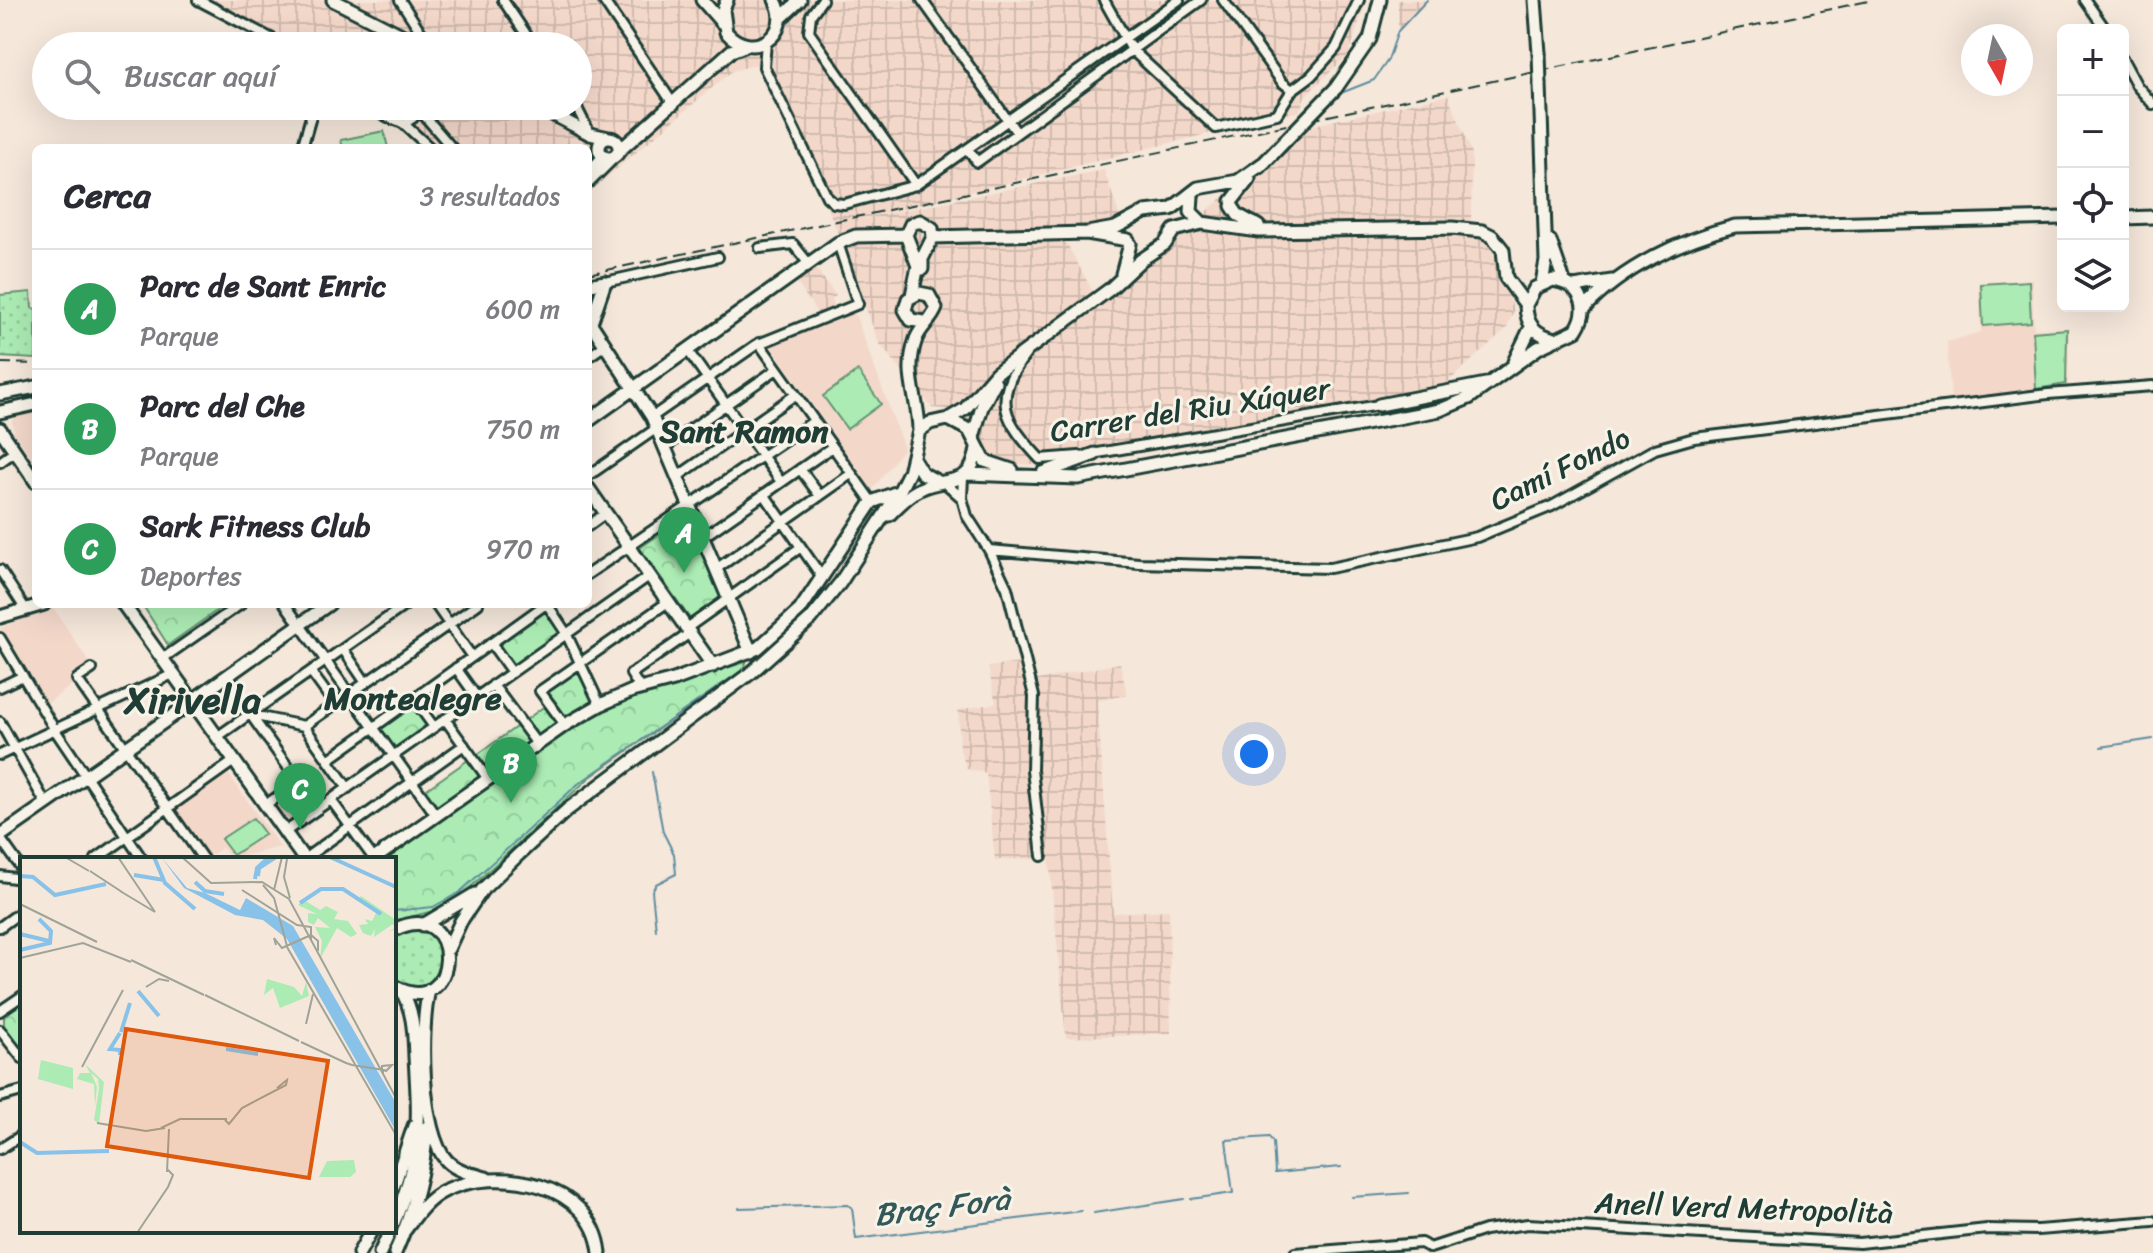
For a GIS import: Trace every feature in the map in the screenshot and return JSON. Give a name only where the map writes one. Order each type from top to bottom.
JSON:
[{"type":"street","points":[[198,0],[259,32]]},
{"type":"street","points":[[333,0],[396,32]]},
{"type":"street","points":[[400,0],[421,32]]},
{"type":"street","points":[[503,0],[525,32]]},
{"type":"street","points":[[603,0],[674,105]]},
{"type":"street","points":[[702,0],[724,28],[744,46]]},
{"type":"street","points":[[722,62],[727,0]]},
{"type":"street","points":[[775,0],[780,20]]},
{"type":"street","points":[[606,154],[642,132],[731,51],[766,42],[775,35],[780,20],[800,0]]},
{"type":"street","points":[[822,0],[811,15],[809,32],[916,185]]},
{"type":"street","points":[[935,0],[924,3],[1017,133]]},
{"type":"street","points":[[1104,0],[1123,39],[1132,50],[1216,128],[1277,114],[1292,90],[1311,76],[1336,48],[1359,0]]},
{"type":"street","points":[[766,42],[764,67],[827,197],[834,203],[844,204],[916,185],[1179,0]]},
{"type":"street","points":[[968,149],[977,162],[1201,0]]},
{"type":"street","points":[[1223,0],[1282,82],[1292,90]]},
{"type":"street","points":[[1217,225],[1224,221],[1232,203],[1265,162],[1336,88],[1370,39],[1380,0]]},
{"type":"street","points":[[1526,305],[1538,286],[1546,223],[1535,0]]},
{"type":"street","points":[[2085,0],[2102,24]]},
{"type":"street","points":[[2129,71],[2153,104]]},
{"type":"street","points":[[303,144],[310,120]]},
{"type":"street","points":[[396,120],[406,120]]},
{"type":"street","points":[[397,120],[425,144]]},
{"type":"street","points":[[428,120],[449,144]]},
{"type":"street","points":[[583,120],[606,154]]},
{"type":"street","points":[[566,121],[590,134],[611,138],[642,132]]},
{"type":"street","points":[[592,172],[606,154],[611,138]]},
{"type":"street","points":[[592,418],[838,243],[856,236],[930,242],[1087,233],[1130,222],[1145,212],[1171,209],[1192,196],[1198,188],[1238,181],[1265,162]]},
{"type":"street","points":[[1218,185],[1251,224],[1282,230]]},
{"type":"street","points":[[1192,196],[1191,212],[1202,223]]},
{"type":"street","points":[[919,431],[965,409],[996,373],[1165,244],[1167,226],[1155,213]]},
{"type":"street","points":[[2129,218],[2153,217]]},
{"type":"street","points":[[874,532],[909,495],[965,476],[1078,478],[1406,419],[1455,404],[1497,381],[1555,339],[1576,330],[1584,309],[1620,279],[1684,241],[1735,226],[2057,218]]},
{"type":"street","points":[[916,340],[905,310],[919,294],[922,259],[932,228],[920,221],[911,224],[908,241],[918,266],[919,294]]},
{"type":"street","points":[[1117,283],[1129,242],[1130,222]]},
{"type":"street","points":[[1168,236],[1179,228],[1202,223],[1282,230],[1452,228],[1482,231],[1492,236],[1503,250],[1506,278],[1526,305],[1531,327],[1541,336],[1555,339]]},
{"type":"street","points":[[1546,223],[1569,284],[1584,309]]},
{"type":"street","points":[[1087,233],[1129,242],[1150,253]]},
{"type":"street","points":[[592,473],[707,379],[759,343],[858,304],[838,243]]},
{"type":"street","points":[[760,248],[793,244],[809,264]]},
{"type":"street","points":[[592,284],[718,257]]},
{"type":"street","points":[[1513,285],[1594,286],[1620,279]]},
{"type":"street","points":[[592,316],[605,282]]},
{"type":"street","points":[[396,929],[423,925],[482,890],[567,810],[786,643],[840,583],[899,492],[913,457],[919,431],[910,382],[916,340],[924,322],[932,317],[936,308],[933,299],[919,294]]},
{"type":"street","points":[[911,320],[924,322]]},
{"type":"street","points":[[592,324],[655,422],[751,652]]},
{"type":"street","points":[[1379,405],[1497,381],[1519,356],[1531,327]]},
{"type":"street","points":[[759,343],[872,502]]},
{"type":"street","points":[[592,354],[605,345]]},
{"type":"street","name":"Carrer del Riu Xúquer","points":[[1029,349],[1008,379],[1002,404],[1006,415],[1040,459],[1095,454],[1379,405]]},
{"type":"street","points":[[688,351],[781,482]]},
{"type":"street","points":[[1008,365],[982,407],[975,442],[975,462],[965,476],[962,498],[973,530],[989,550],[1007,588],[1034,696],[1032,770],[1042,856]]},
{"type":"street","points":[[665,447],[777,369]]},
{"type":"street","name":"Camí Fondo","points":[[989,550],[1139,563],[1330,568],[1477,537],[1552,506],[1637,457],[1694,438],[2048,394],[2153,386]]},
{"type":"street","points":[[0,394],[32,388]]},
{"type":"street","points":[[677,477],[795,395]]},
{"type":"street","points":[[914,398],[946,419],[963,425],[992,464],[1051,479]]},
{"type":"street","points":[[32,405],[2,412],[2,434],[32,477]]},
{"type":"street","points":[[592,571],[814,421]]},
{"type":"street","points":[[703,537],[832,447]]},
{"type":"street","points":[[0,462],[14,452]]},
{"type":"street","points":[[1032,475],[1059,470],[1095,454]]},
{"type":"street","points":[[913,457],[922,473],[962,498]]},
{"type":"street","points":[[800,469],[820,496]]},
{"type":"street","points":[[716,569],[851,474]]},
{"type":"street","points":[[377,857],[537,744],[600,705],[640,688],[751,652],[800,610],[872,502],[899,492]]},
{"type":"street","points":[[592,494],[713,666]]},
{"type":"street","points":[[764,494],[822,577]]},
{"type":"street","points":[[592,523],[606,513]]},
{"type":"street","points":[[640,688],[631,674],[801,547]]},
{"type":"street","points":[[0,572],[26,610]]},
{"type":"street","points":[[285,832],[649,576]]},
{"type":"street","points":[[565,725],[540,691],[668,602]]},
{"type":"street","points":[[0,617],[32,608]]},
{"type":"street","points":[[126,608],[303,857]]},
{"type":"street","points":[[162,659],[235,608]]},
{"type":"street","points":[[288,608],[436,815]]},
{"type":"street","points":[[20,866],[0,837],[323,608]]},
{"type":"street","points":[[217,737],[401,608]]},
{"type":"street","points":[[438,608],[472,657]]},
{"type":"street","points":[[304,726],[472,608]]},
{"type":"street","points":[[328,760],[540,608]]},
{"type":"street","points":[[549,608],[566,633],[600,705]]},
{"type":"street","points":[[0,638],[55,730],[141,857]]},
{"type":"street","points":[[491,643],[511,671]]},
{"type":"street","points":[[343,649],[366,683]]},
{"type":"street","points":[[456,668],[476,696]]},
{"type":"street","points":[[92,669],[77,679],[202,857]]},
{"type":"street","points":[[311,672],[335,705]]},
{"type":"street","points":[[0,755],[173,674]]},
{"type":"street","points":[[0,687],[23,676]]},
{"type":"street","points":[[493,685],[537,744]]},
{"type":"street","points":[[413,698],[434,727]]},
{"type":"street","points":[[250,714],[304,726],[348,788]]},
{"type":"street","points":[[250,714],[318,809]]},
{"type":"street","points":[[445,719],[488,779]]},
{"type":"street","points":[[0,722],[46,804]]},
{"type":"street","points":[[307,857],[464,745]]},
{"type":"street","points":[[99,857],[234,761]]},
{"type":"street","points":[[265,805],[299,782]]},
{"type":"street","points":[[331,800],[373,857]]},
{"type":"street","points":[[0,876],[20,879]]},
{"type":"street","points":[[395,1253],[405,1230],[425,1158],[423,1027],[429,990],[446,972],[448,949],[461,921],[482,890]]},
{"type":"street","points":[[0,927],[20,912]]},
{"type":"street","points":[[423,925],[439,934],[448,949]]},
{"type":"street","points":[[429,990],[398,988],[413,1019],[423,1093],[435,1142],[447,1161],[456,1168],[495,1181],[539,1185],[567,1197],[587,1216],[600,1253]]},
{"type":"street","points":[[0,1011],[20,997]]},
{"type":"street","points":[[0,1030],[20,1055]]},
{"type":"street","points":[[0,1097],[20,1092]]},
{"type":"street","points":[[396,1179],[423,1093]]},
{"type":"street","points":[[396,1217],[413,1172],[423,1093]]},
{"type":"street","points":[[0,1149],[20,1136]]},
{"type":"street","points":[[405,1230],[426,1203],[445,1190],[495,1181]]},
{"type":"street","name":"Anell Verd Metropolità","points":[[1430,1251],[1485,1230],[1528,1224],[1859,1243],[1987,1229],[2038,1230],[2153,1221]]},
{"type":"street","points":[[359,1253],[370,1233]]},
{"type":"street","points":[[380,1253],[389,1233]]},
{"type":"street","points":[[1295,1253],[1421,1243],[1430,1251]]},
{"type":"shaded area","points":[[195,0],[1366,0],[1349,54],[1305,96],[1300,111],[864,218],[1104,170],[1122,223],[1066,242],[1094,294],[1180,232],[1314,125],[1448,95],[1472,153],[1471,224],[1489,241],[1514,310],[1507,328],[1427,401],[1032,465],[1003,463],[946,409],[932,408],[879,343],[832,218],[758,64],[732,71],[592,190],[592,144],[419,144],[408,131],[386,120],[592,120],[592,32],[257,32]]},
{"type":"shaded area","points":[[1398,0],[1427,0],[1398,31]]},
{"type":"shaded area","points":[[816,268],[836,296],[832,299],[835,308],[819,315],[796,282]]},
{"type":"shaded area","points":[[2032,279],[2034,329],[2069,328],[2068,386],[1951,403],[1947,342],[1981,332],[1979,283]]},
{"type":"shaded area","points":[[854,311],[904,448],[872,490],[770,345]]},
{"type":"shaded area","points":[[32,410],[32,458],[15,435],[12,421],[20,412]]},
{"type":"shaded area","points":[[54,608],[91,665],[71,679],[73,684],[45,705],[0,628]]},
{"type":"shaded area","points":[[1029,662],[1038,680],[1120,663],[1127,695],[1097,701],[1113,913],[1169,910],[1171,1033],[1066,1038],[1049,858],[995,860],[986,773],[967,769],[960,750],[958,710],[996,703],[988,667]]},
{"type":"shaded area","points":[[228,773],[280,847],[240,857],[230,857],[222,848],[208,857],[175,810]]},
{"type":"green space","points":[[384,131],[387,144],[342,144],[341,140]]},
{"type":"green space","points":[[2029,281],[2031,322],[1983,326],[1981,284]]},
{"type":"green space","points":[[31,292],[32,359],[0,357],[0,295]]},
{"type":"green space","points":[[2067,329],[2066,384],[2036,389],[2033,332]]},
{"type":"green space","points":[[858,371],[881,404],[847,429],[823,396]]},
{"type":"green space","points":[[687,515],[722,598],[691,620],[640,548]]},
{"type":"green space","points":[[145,608],[220,608],[168,645]]},
{"type":"green space","points":[[545,608],[562,633],[511,668],[494,644]]},
{"type":"green space","points":[[746,662],[745,668],[589,778],[461,896],[433,911],[396,920],[396,857],[387,857],[564,730],[633,695]]},
{"type":"green space","points":[[579,669],[598,705],[565,724],[545,692]]},
{"type":"green space","points":[[412,702],[429,726],[395,750],[378,727]]},
{"type":"green space","points":[[546,705],[560,725],[536,742],[522,723]]},
{"type":"green space","points":[[519,725],[533,744],[488,776],[474,757]]},
{"type":"green space","points":[[471,758],[486,778],[437,809],[424,791]]},
{"type":"green space","points":[[253,818],[265,834],[233,855],[221,839]]},
{"type":"green space","points":[[410,930],[421,931],[435,939],[441,952],[436,978],[421,986],[405,985],[396,980],[396,937]]},
{"type":"green space","points":[[20,1001],[20,1048],[4,1026],[4,1012]]},
{"type":"waterway","points":[[1336,95],[1374,80],[1388,60],[1398,31],[1427,0]]},
{"type":"waterway","points":[[396,911],[433,907],[460,892],[578,784],[750,665]]},
{"type":"waterway","points":[[2101,747],[2153,739]]},
{"type":"waterway","name":"Braç Forà","points":[[652,772],[663,832],[674,854],[676,874],[656,884],[652,891],[656,930]]},
{"type":"waterway","name":"Braç Forà","points":[[1191,1199],[1233,1193],[1226,1140],[1269,1137],[1273,1142],[1275,1173],[1341,1167]]},
{"type":"waterway","name":"Braç Forà","points":[[1352,1197],[1409,1193]]},
{"type":"waterway","name":"Braç Forà","points":[[1094,1213],[1184,1199]]},
{"type":"waterway","name":"Braç Forà","points":[[739,1208],[848,1205],[852,1208],[856,1239],[1081,1211]]},
{"type":"railway","points":[[592,273],[1873,0]]},
{"type":"railway","points":[[0,363],[32,364]]},
{"type":"place","name":"Parc de Sant Enric","points":[[684,573]]},
{"type":"place","name":"Parc del Che","points":[[511,803]]},
{"type":"place","name":"Sark Fitness Club","points":[[300,829]]},
{"type":"district","name":"Sant Ramon","points":[[744,431]]},
{"type":"district","name":"Montealegre","points":[[413,698]]},
{"type":"district","name":"Xirivella","points":[[193,700]]}]
